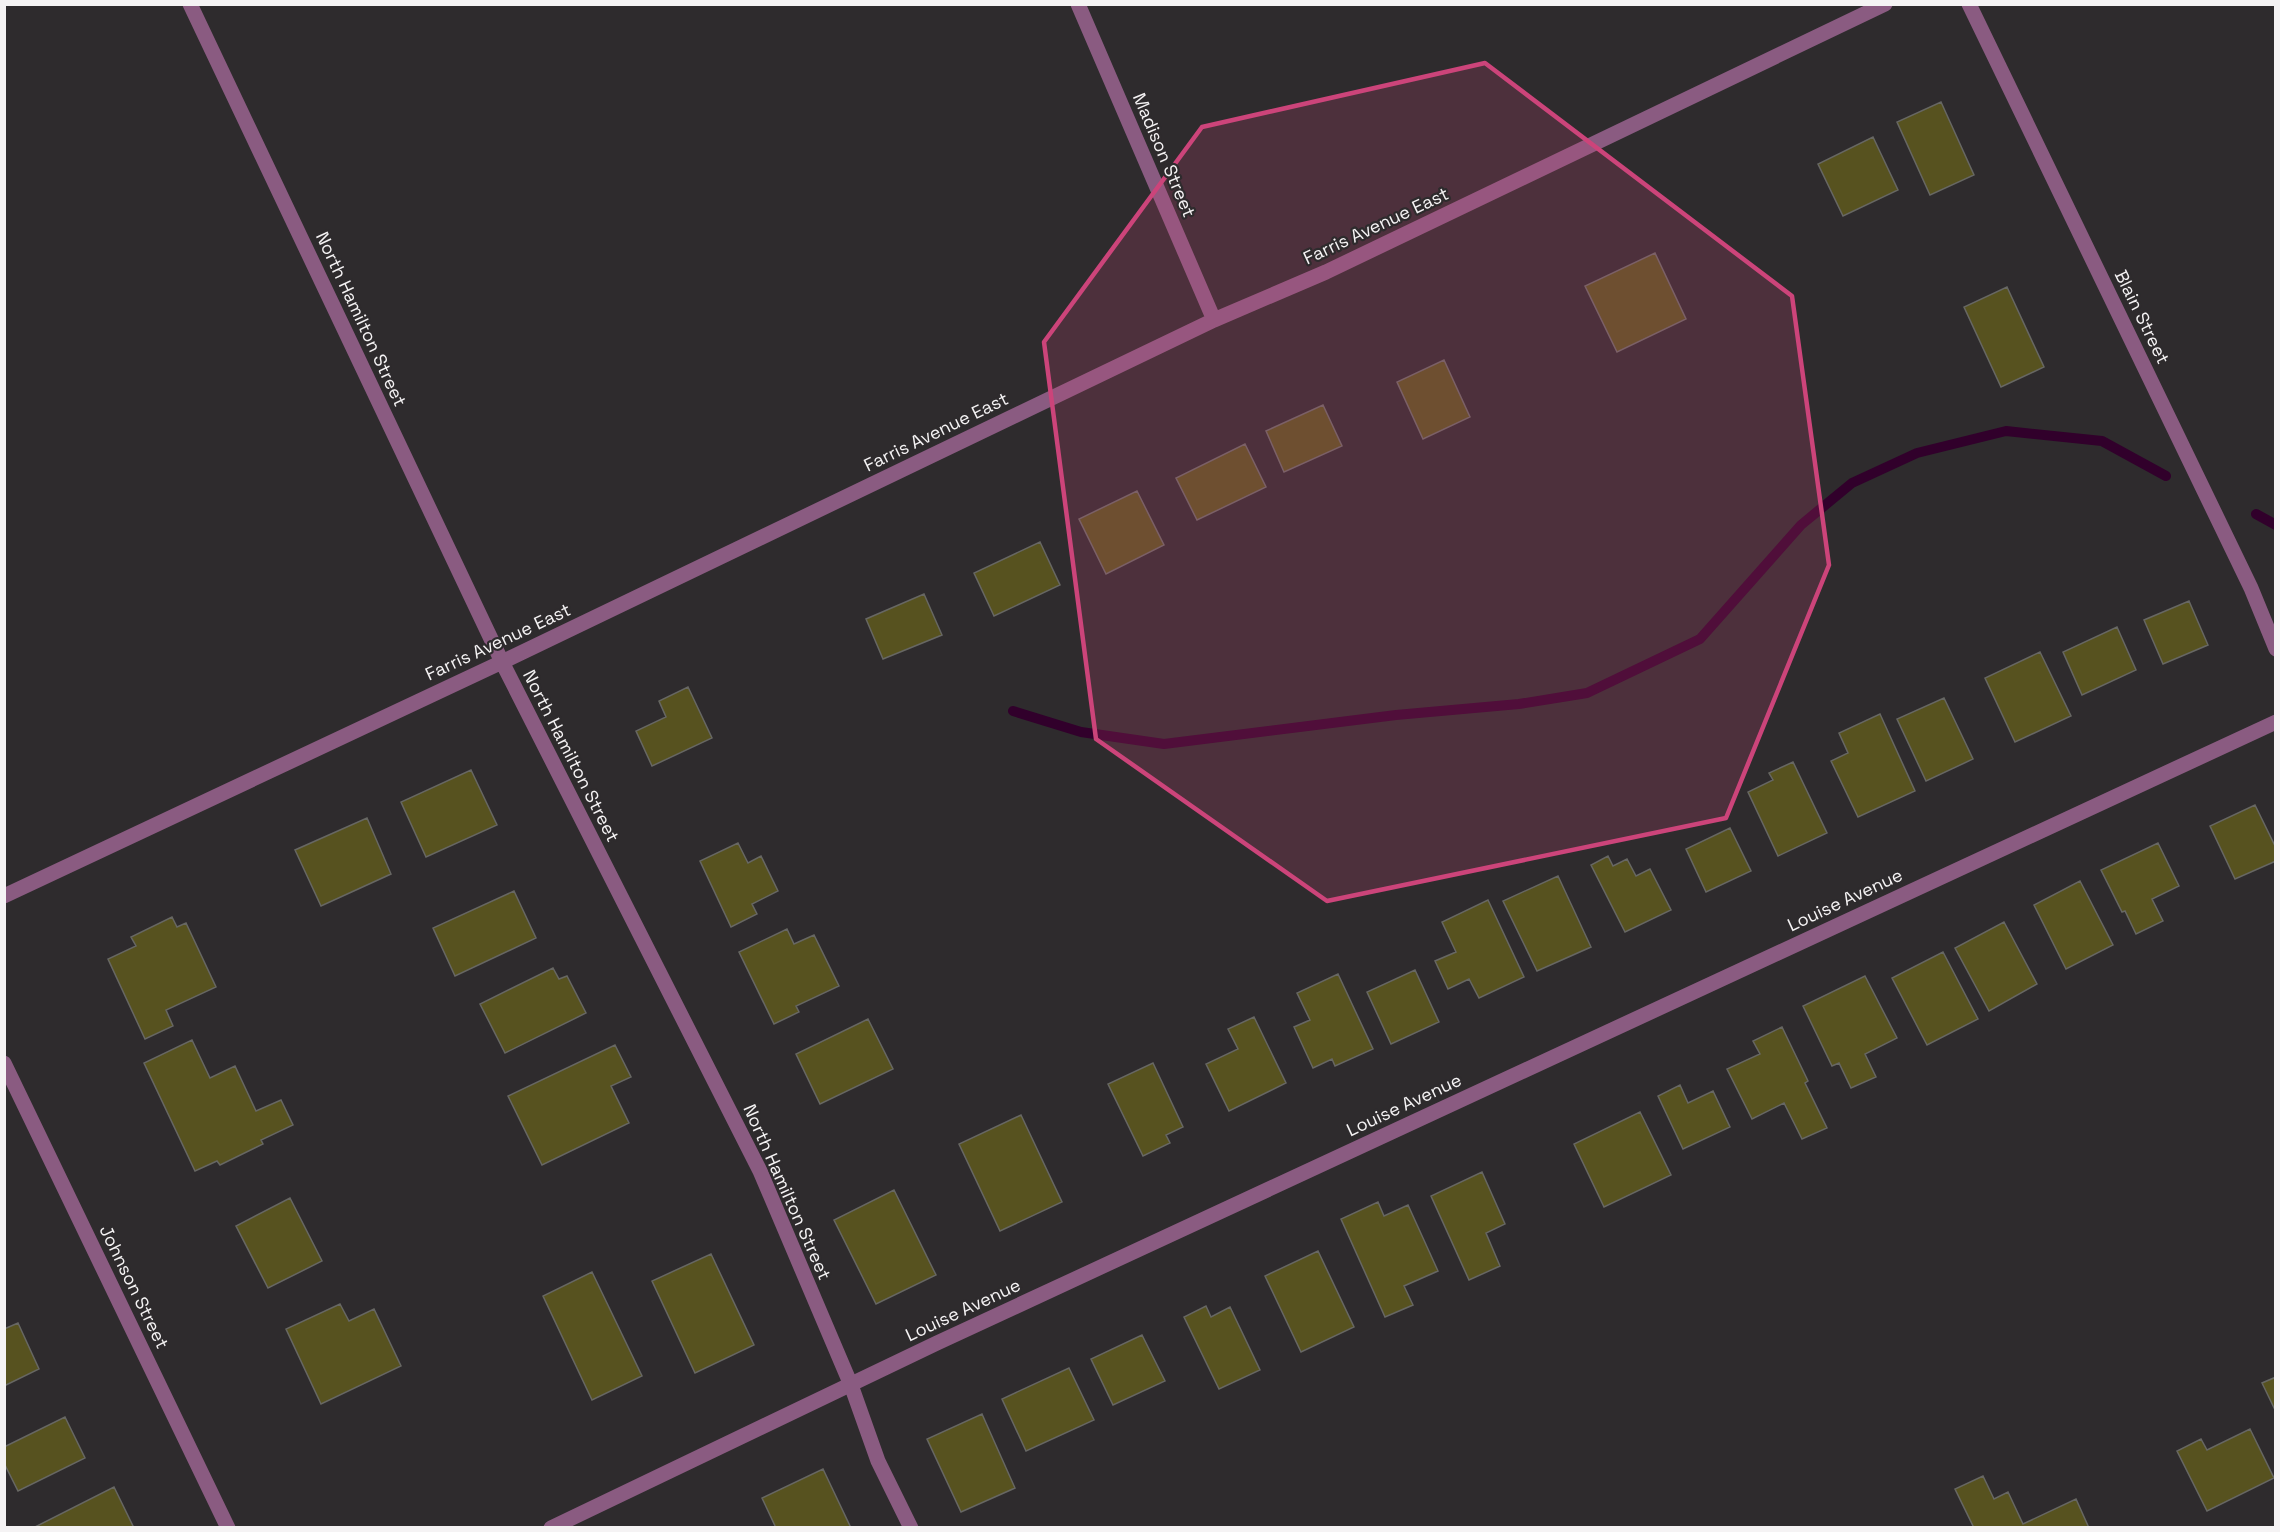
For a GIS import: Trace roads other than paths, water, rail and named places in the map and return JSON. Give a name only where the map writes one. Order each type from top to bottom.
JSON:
[{"type":"street","name":"North Hamilton Street","points":[[190,4],[502,662],[760,1171],[851,1385],[878,1461],[911,1527]]},
{"type":"street","name":"Madison Street","points":[[1078,4],[1214,320]]},
{"type":"street","name":"Farris Avenue East","points":[[4,896],[502,662],[1214,320],[1326,272],[1885,4]]},
{"type":"street","name":"Blain Street","points":[[1969,4],[2251,588],[2276,649]]},
{"type":"street","name":"Louise Avenue","points":[[551,1527],[959,1333],[2276,722]]},
{"type":"street","name":"Johnson Street","points":[[4,1063],[228,1527]]},
{"type":"waterway","points":[[1013,711],[1081,732],[1164,744],[1396,715],[1519,704],[1587,693],[1700,639],[1801,525],[1852,483],[1917,453],[2006,431],[2102,441],[2166,476]]},
{"type":"waterway","points":[[2256,514],[2276,525]]}]
